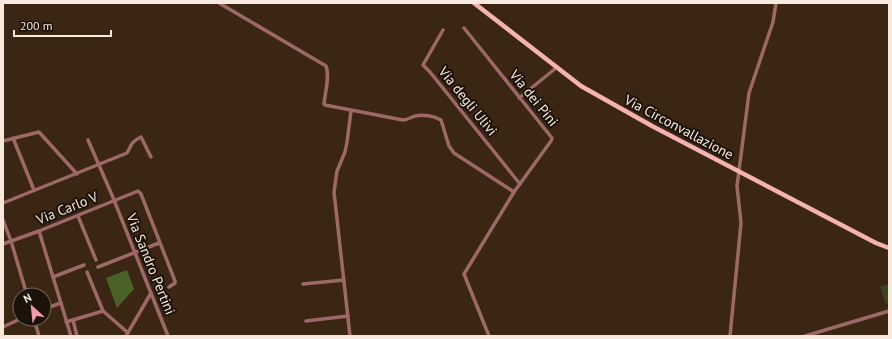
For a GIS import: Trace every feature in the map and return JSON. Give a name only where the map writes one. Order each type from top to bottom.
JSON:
[{"type":"main road","name":"Via Circonvallazione","points":[[474,3],[556,68],[581,86],[614,106],[876,243],[889,248]]},
{"type":"street","points":[[219,3],[324,64],[327,69],[324,104],[403,120],[417,115],[438,118],[441,120],[454,153],[514,192]]},
{"type":"street","points":[[730,336],[740,223],[737,186],[749,94],[772,22],[776,3]]},
{"type":"street","name":"Via dei Pini","points":[[464,28],[552,138],[552,141],[520,184]]},
{"type":"street","name":"Via degli Ulivi","points":[[443,30],[423,66],[430,72],[520,184]]},
{"type":"street","points":[[519,98],[556,68]]},
{"type":"street","points":[[350,336],[334,192],[337,171],[345,152],[352,110]]},
{"type":"street","points":[[3,141],[39,132],[77,174]]},
{"type":"street","points":[[3,203],[127,153],[130,145],[142,137],[151,157]]},
{"type":"street","points":[[13,138],[34,190]]},
{"type":"street","name":"Via Sandro Pertini","points":[[88,140],[168,336]]},
{"type":"street","points":[[489,336],[464,274],[520,184]]},
{"type":"street","name":"Via Carlo V","points":[[3,244],[78,216],[138,191],[141,194],[159,243]]},
{"type":"street","points":[[78,216],[96,260]]},
{"type":"street","points":[[3,220],[25,287]]},
{"type":"street","points":[[39,231],[71,336]]},
{"type":"street","points":[[98,267],[135,254],[159,243],[175,281],[175,283],[169,287]]},
{"type":"street","points":[[53,277],[84,265]]},
{"type":"street","points":[[87,272],[103,312],[127,334],[151,293]]},
{"type":"street","points":[[303,284],[344,280]]},
{"type":"street","points":[[52,307],[61,304]]},
{"type":"street","points":[[805,336],[889,311]]},
{"type":"street","points":[[66,322],[103,312]]},
{"type":"street","points":[[306,321],[348,316]]},
{"type":"street","points":[[73,320],[77,336]]},
{"type":"street","points":[[822,336],[824,330]]},
{"type":"green space","points":[[127,270],[134,289],[117,308],[106,278]]},
{"type":"green space","points":[[889,284],[889,303],[886,304],[880,287]]}]
